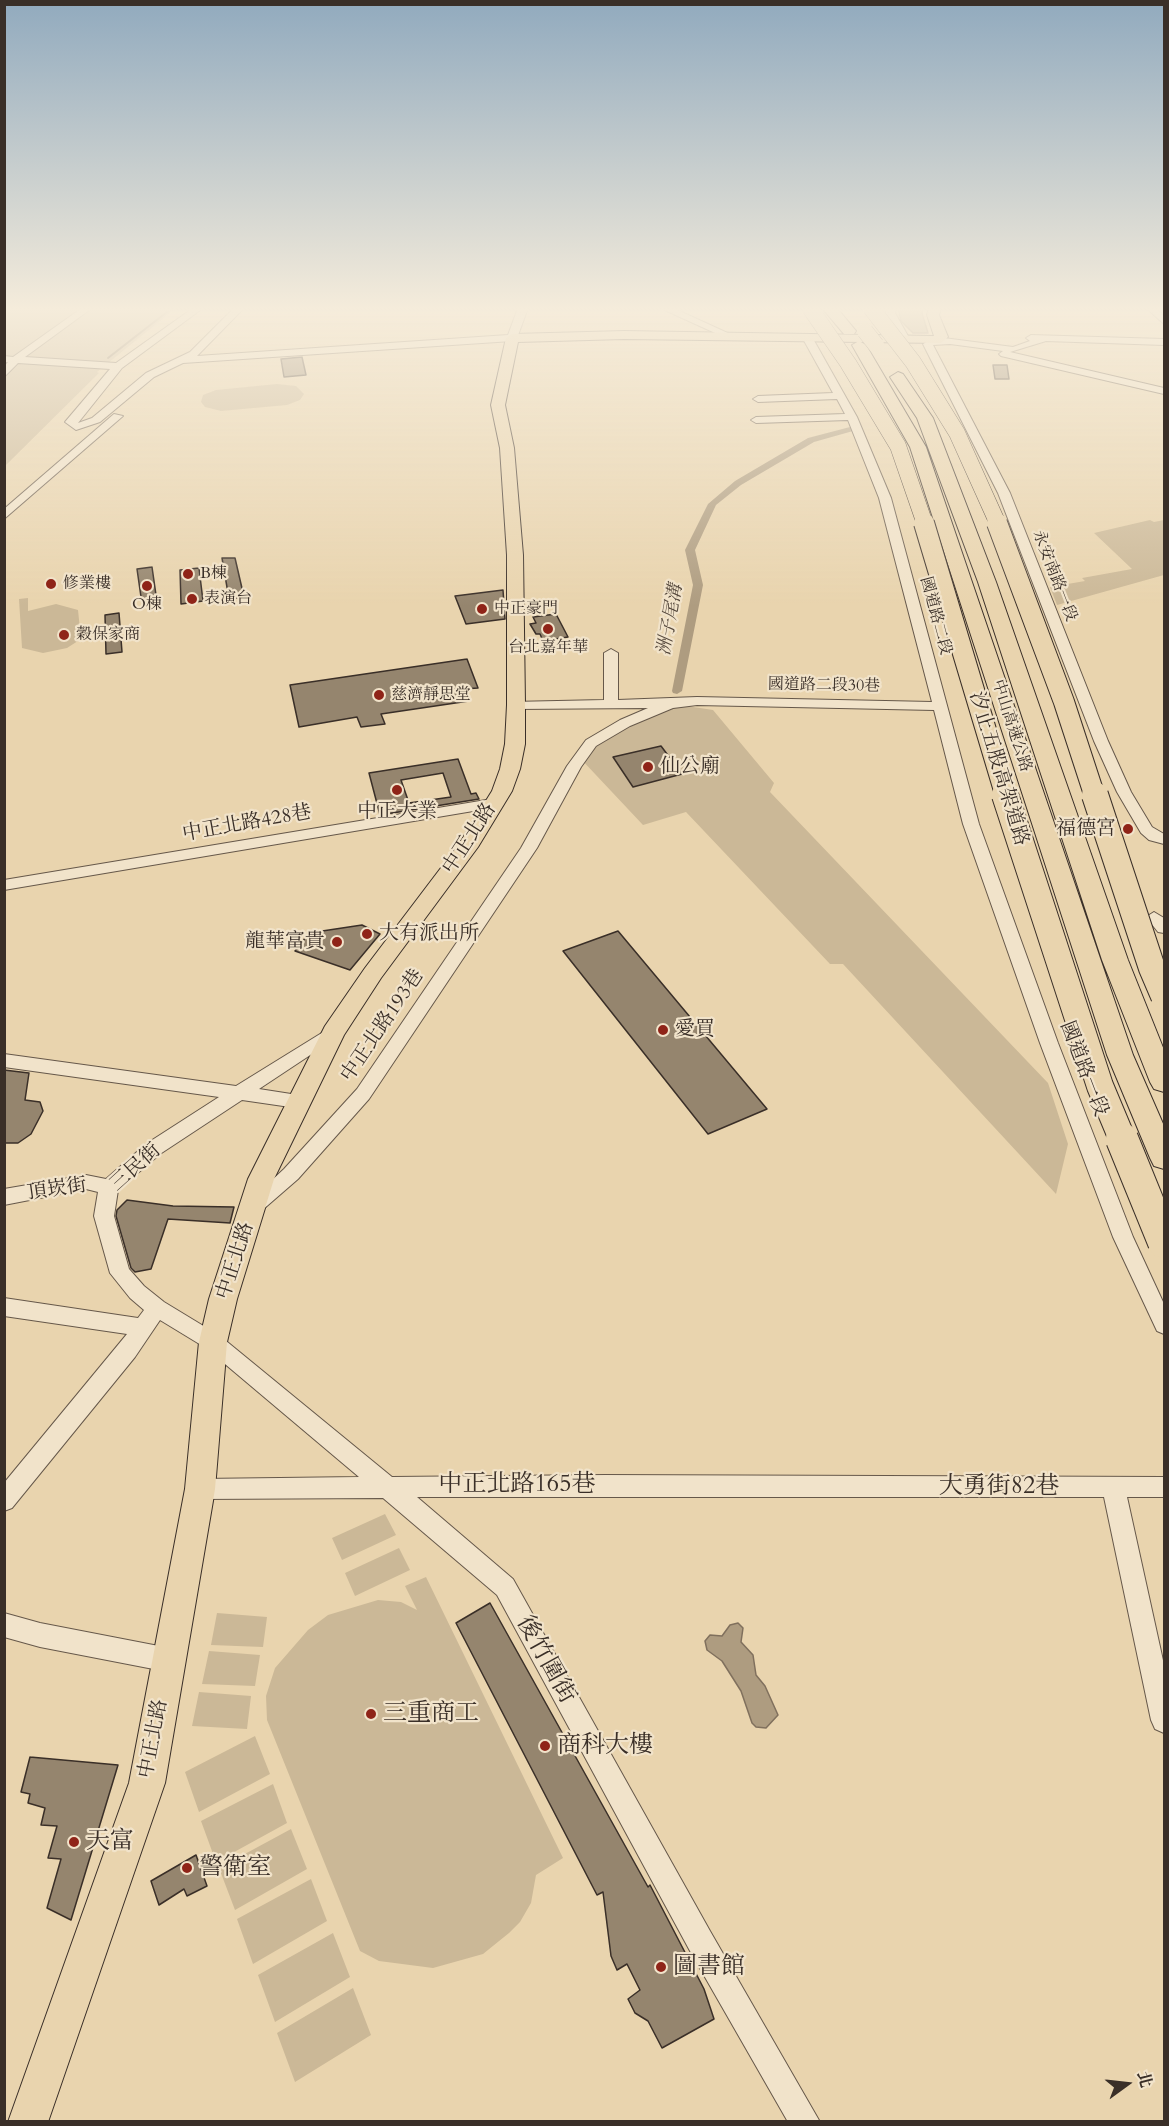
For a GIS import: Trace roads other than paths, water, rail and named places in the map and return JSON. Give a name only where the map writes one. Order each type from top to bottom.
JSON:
[{"type":"highway","name":"汐止五股高架道路","points":[[873,407],[902,457],[918,501],[1008,805],[1101,1086],[1164,1242]]},
{"type":"highway","name":"中山高速公路","points":[[898,407],[918,447],[1120,1054],[1164,1158]]},
{"type":"highway","name":"中山高速公路","points":[[917,407],[925,418],[987,582],[1115,960],[1164,1082]]},
{"type":"highway","points":[[941,407],[957,433],[995,517],[1064,702],[1152,968],[1164,996]]},
{"type":"main road","name":"中正北路","points":[[28,2121],[147,1783],[200,1489],[213,1342],[223,1299],[261,1179],[297,1101],[333,1032],[373,973],[468,848],[492,804],[502,791],[510,769],[515,744],[516,705],[515,555],[507,448],[498,407]]},
{"type":"street","points":[[14,507],[27,483],[74,440],[77,434],[76,427],[70,422],[71,417],[80,407]]},
{"type":"street","points":[[76,427],[96,420],[111,407]]},
{"type":"street","points":[[4,516],[127,407]]},
{"type":"street","name":"國道路二段","points":[[847,407],[885,498],[971,824]]},
{"type":"street","name":"永安南路一段","points":[[960,407],[1004,493],[1101,741],[1134,814],[1154,837],[1164,839]]},
{"type":"street","points":[[756,420],[853,419]]},
{"type":"street","points":[[611,653],[611,704]]},
{"type":"street","name":"國道路二段30巷","points":[[670,704],[707,701],[940,706]]},
{"type":"street","points":[[516,705],[670,704]]},
{"type":"street","name":"中正北路193巷","points":[[253,1206],[291,1174],[363,1094],[529,848],[574,766],[591,743],[625,723],[670,704]]},
{"type":"street","name":"中正北路428巷","points":[[7,884],[492,804]]},
{"type":"street","name":"國道路一段","points":[[971,824],[1049,1043],[1119,1227],[1164,1325]]},
{"type":"street","name":"三民街","points":[[157,1308],[137,1292],[120,1273],[104,1216],[109,1187],[153,1149],[333,1032]]},
{"type":"street","points":[[4,1060],[297,1101]]},
{"type":"street","name":"頂崁街","points":[[4,1197],[86,1182],[109,1187]]},
{"type":"street","points":[[4,1306],[142,1327]]},
{"type":"street","points":[[4,1501],[127,1351],[157,1308]]},
{"type":"street","name":"後竹圍街","points":[[157,1308],[213,1342],[505,1587],[700,1941],[805,2121]]},
{"type":"street","name":"中正北路165巷","points":[[200,1489],[834,1486]]},
{"type":"street","name":"大勇街82巷","points":[[834,1486],[1164,1487]]},
{"type":"street","points":[[1114,1488],[1162,1694],[1164,1720]]},
{"type":"street","points":[[4,1625],[40,1635],[169,1660]]},
{"type":"waterway","name":"洲子尾溝","points":[[677,691],[698,585],[690,550],[712,504],[738,483],[811,440],[850,429]]},
{"type":"place","name":"B棟","points":[[188,574]]},
{"type":"place","name":"修業樓","points":[[51,584]]},
{"type":"place","name":"O棟","points":[[147,586]]},
{"type":"place","name":"表演台","points":[[192,599]]},
{"type":"place","name":"中正豪門","points":[[482,609]]},
{"type":"place","name":"台北嘉年華","points":[[548,629]]},
{"type":"place","name":"穀保家商","points":[[64,635]]},
{"type":"place","name":"慈濟靜思堂","points":[[379,695]]},
{"type":"place","name":"仙公廟","points":[[648,767]]},
{"type":"place","name":"中正大業","points":[[397,790]]},
{"type":"place","name":"福德宮","points":[[1128,829]]},
{"type":"place","name":"大有派出所","points":[[367,934]]},
{"type":"place","name":"龍華富貴","points":[[337,942]]},
{"type":"place","name":"愛買","points":[[663,1030]]},
{"type":"place","name":"三重商工","points":[[371,1714]]},
{"type":"place","name":"商科大樓","points":[[545,1746]]},
{"type":"place","name":"天富","points":[[74,1842]]},
{"type":"place","name":"警衛室","points":[[187,1868]]},
{"type":"place","name":"圖書館","points":[[661,1967]]}]
